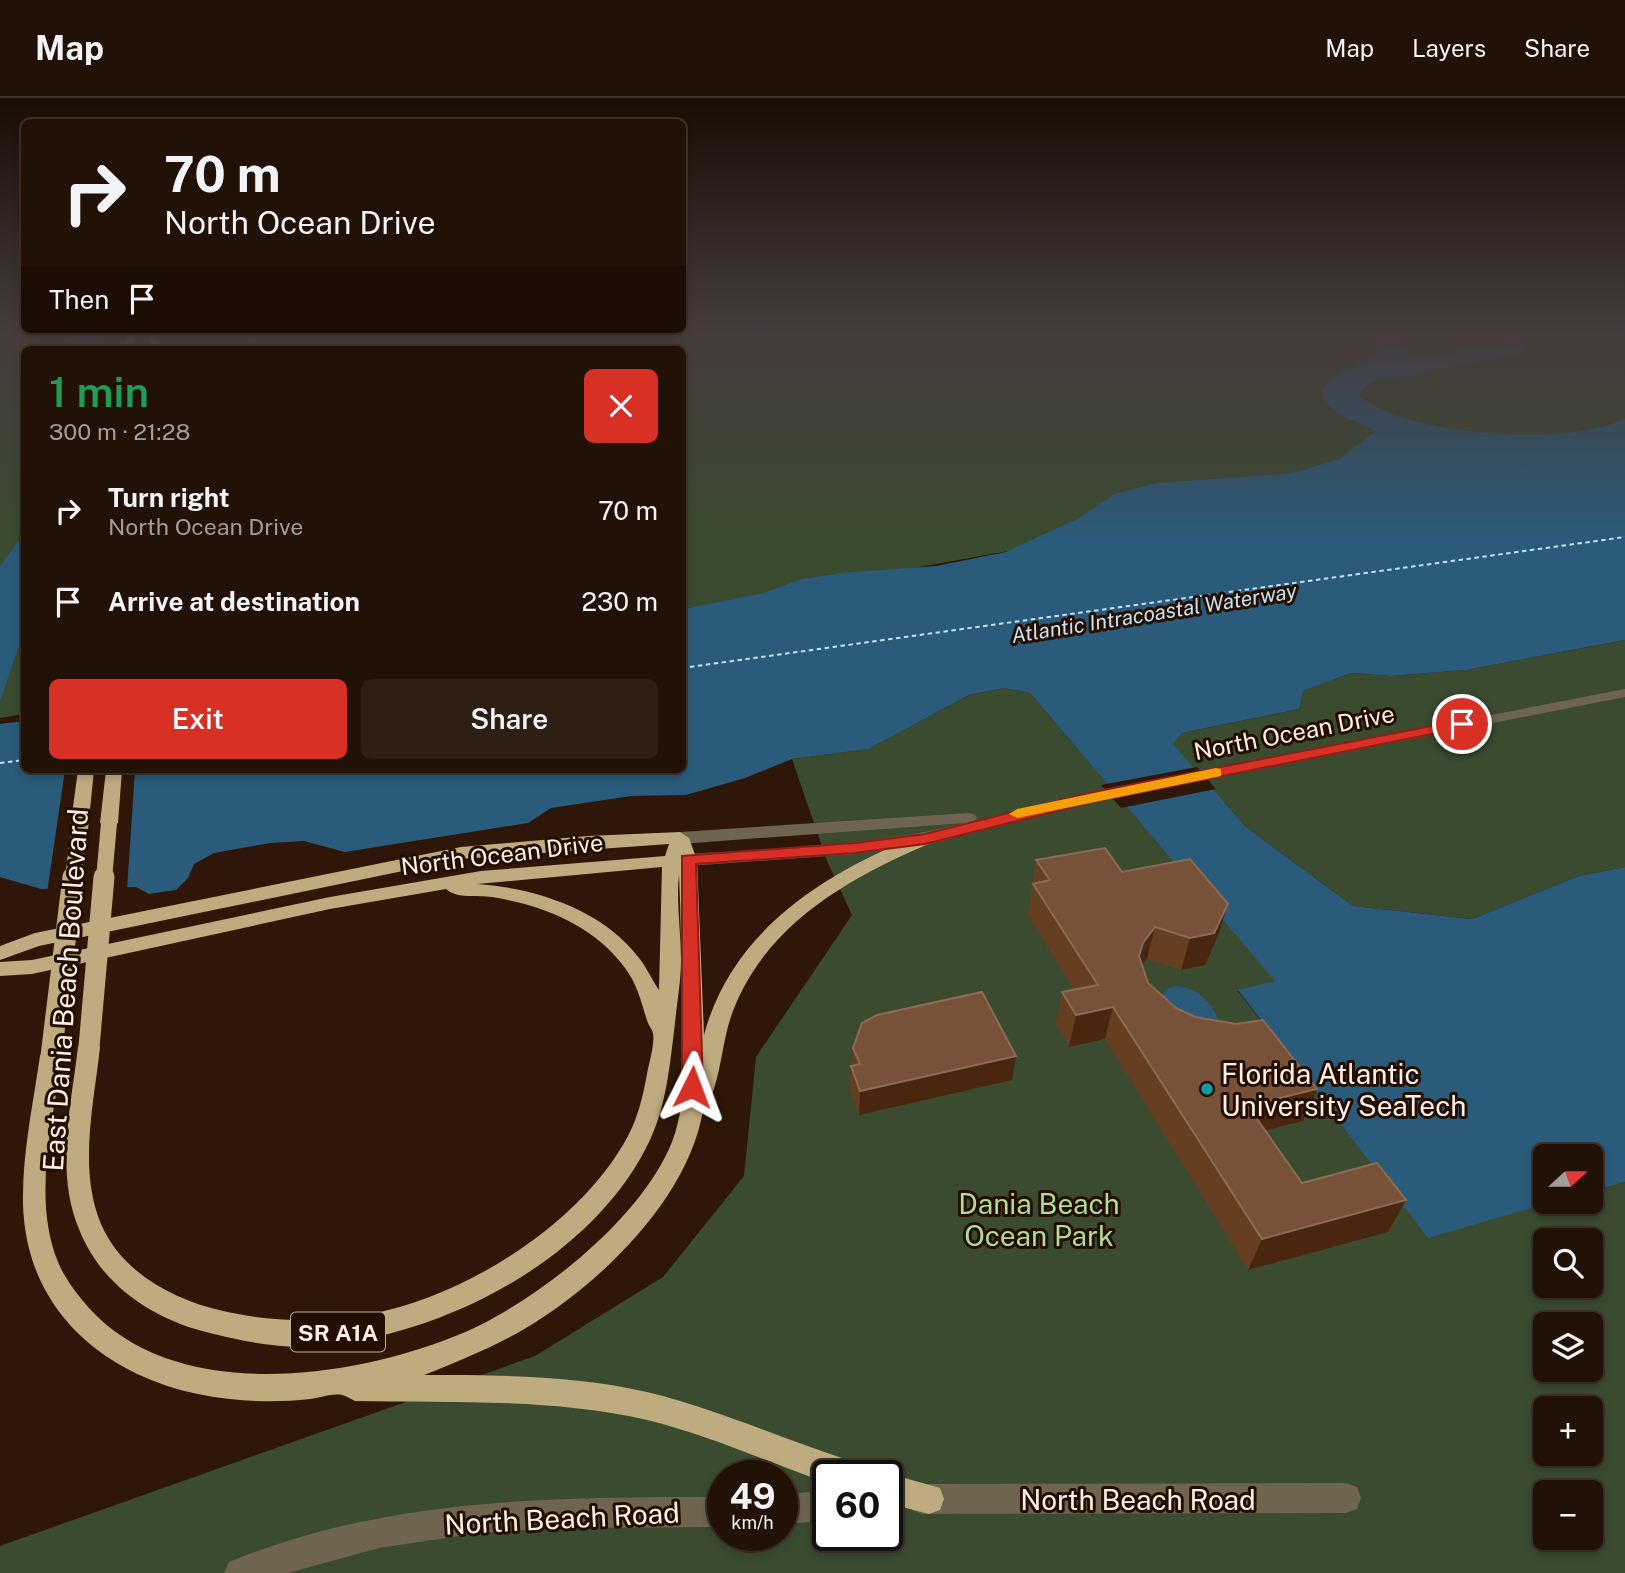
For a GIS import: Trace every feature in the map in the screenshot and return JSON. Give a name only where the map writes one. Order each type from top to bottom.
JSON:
[{"type":"main road","name":"East Dania Beach Boulevard","points":[[86,773],[36,1179],[37,1226],[43,1255],[51,1276],[80,1318],[124,1356],[153,1369],[218,1385],[316,1386],[358,1381],[421,1363],[484,1336],[550,1298],[578,1277],[626,1230],[660,1185],[686,1135],[694,1060],[679,860]]},
{"type":"main road","name":"East Dania Beach Boulevard","points":[[114,773],[80,1152],[83,1202],[90,1227],[117,1269],[163,1303],[221,1325],[251,1332],[318,1335],[389,1322],[454,1300],[497,1278],[548,1244],[594,1200],[634,1149],[656,1095],[662,1067],[680,838]]},
{"type":"main road","name":"North Ocean Drive","points":[[0,953],[35,940],[441,856],[514,847],[680,838]]},
{"type":"main road","points":[[686,1135],[704,1084],[726,1002],[741,974],[770,937],[802,905],[838,879],[878,857],[925,839]]},
{"type":"main road","name":"North Ocean Drive","points":[[0,969],[32,967],[406,890],[508,873],[679,860]]},
{"type":"main road","name":"SR A1A","points":[[406,890],[449,887],[511,893],[546,902],[577,915],[606,935],[637,968],[656,1008],[662,1044]]},
{"type":"main road","points":[[316,1386],[559,1394],[615,1400],[680,1415],[812,1462]]},
{"type":"main road","points":[[903,1492],[929,1499]]},
{"type":"street","name":"North Ocean Drive","points":[[679,860],[855,848],[925,839],[1014,814],[1093,797],[1625,693]]},
{"type":"street","name":"North Ocean Drive","points":[[680,838],[874,827],[1014,814]]},
{"type":"street","name":"North Beach Road","points":[[903,1501],[1346,1497]]},
{"type":"street","name":"North Beach Road","points":[[240,1573],[356,1538],[444,1522],[531,1514],[707,1512]]},
{"type":"green space","points":[[0,404],[21,404],[21,714],[0,718]]},
{"type":"green space","points":[[686,404],[1625,404],[1625,451],[1003,552],[686,608]]},
{"type":"green space","points":[[1625,640],[1625,867],[1579,876],[1472,919],[1353,906],[1246,827],[1172,744],[1182,733],[1299,709],[1302,691],[1351,673],[1391,676],[1466,670]]},
{"type":"green space","name":"Dania Beach Ocean Park","points":[[1004,688],[1030,693],[1276,981],[1238,991],[1428,1237],[1533,1208],[1533,1214],[1603,1214],[1603,1188],[1625,1182],[1625,1573],[0,1573],[0,1546],[535,1356],[663,1277],[744,1176],[756,1057],[852,915],[827,861],[792,759],[869,749],[969,695]]},
{"type":"water","name":"Atlantic Intracoastal Waterway","points":[[1328,404],[1372,404],[1413,421],[1490,433],[1530,435],[1568,433],[1601,427],[1625,418],[1625,640],[1466,670],[1391,676],[1351,673],[1303,691],[1299,709],[1182,733],[1173,744],[1246,827],[1353,906],[1472,919],[1579,876],[1625,867],[1625,1182],[1603,1188],[1603,1144],[1533,1144],[1533,1208],[1428,1238],[1238,990],[1275,981],[1030,693],[1004,688],[969,695],[869,749],[792,759],[745,778],[686,795],[631,796],[551,808],[528,823],[345,852],[304,841],[270,843],[214,853],[194,864],[188,878],[176,890],[149,894],[136,887],[41,889],[0,877],[0,724],[21,721],[21,773],[686,773],[686,608],[764,593],[802,579],[841,573],[936,566],[1006,552],[1079,518],[1114,494],[1157,483],[1288,474],[1340,459],[1375,431],[1345,417]]},
{"type":"water","points":[[21,538],[21,640],[0,701],[0,566]]},
{"type":"water","points":[[1175,986],[1191,989],[1210,1004],[1220,1026],[1216,1034],[1163,1002],[1162,996],[1167,989]]},
{"type":"pier","points":[[1197,767],[1216,789],[1121,808],[1101,785]]},
{"type":"pier","points":[[65,773],[135,773],[127,890],[47,893]]},
{"type":"building","points":[[1105,848],[1122,872],[1190,859],[1228,904],[1214,933],[1190,938],[1155,927],[1143,943],[1139,956],[1148,983],[1176,1008],[1195,1017],[1236,1024],[1263,1020],[1317,1089],[1248,1106],[1302,1183],[1377,1163],[1406,1200],[1262,1239],[1113,1007],[1076,1015],[1062,992],[1098,985],[1033,884],[1050,880],[1036,860]]},
{"type":"building","points":[[982,992],[1016,1056],[860,1091],[851,1066],[860,1064],[853,1048],[862,1023],[877,1015]]},
{"type":"ferry route","points":[[686,667],[1625,537]]},
{"type":"ferry route","points":[[0,763],[21,760]]},
{"type":"slow traffic","points":[[1017,814],[1216,772]]},
{"type":"place","name":"Florida Atlantic University SeaTech","points":[[1207,1089]]},
{"type":"route","points":[[692,1087],[694,1060],[688,860],[878,846],[925,839],[1014,814],[1093,797],[1462,724]]}]
